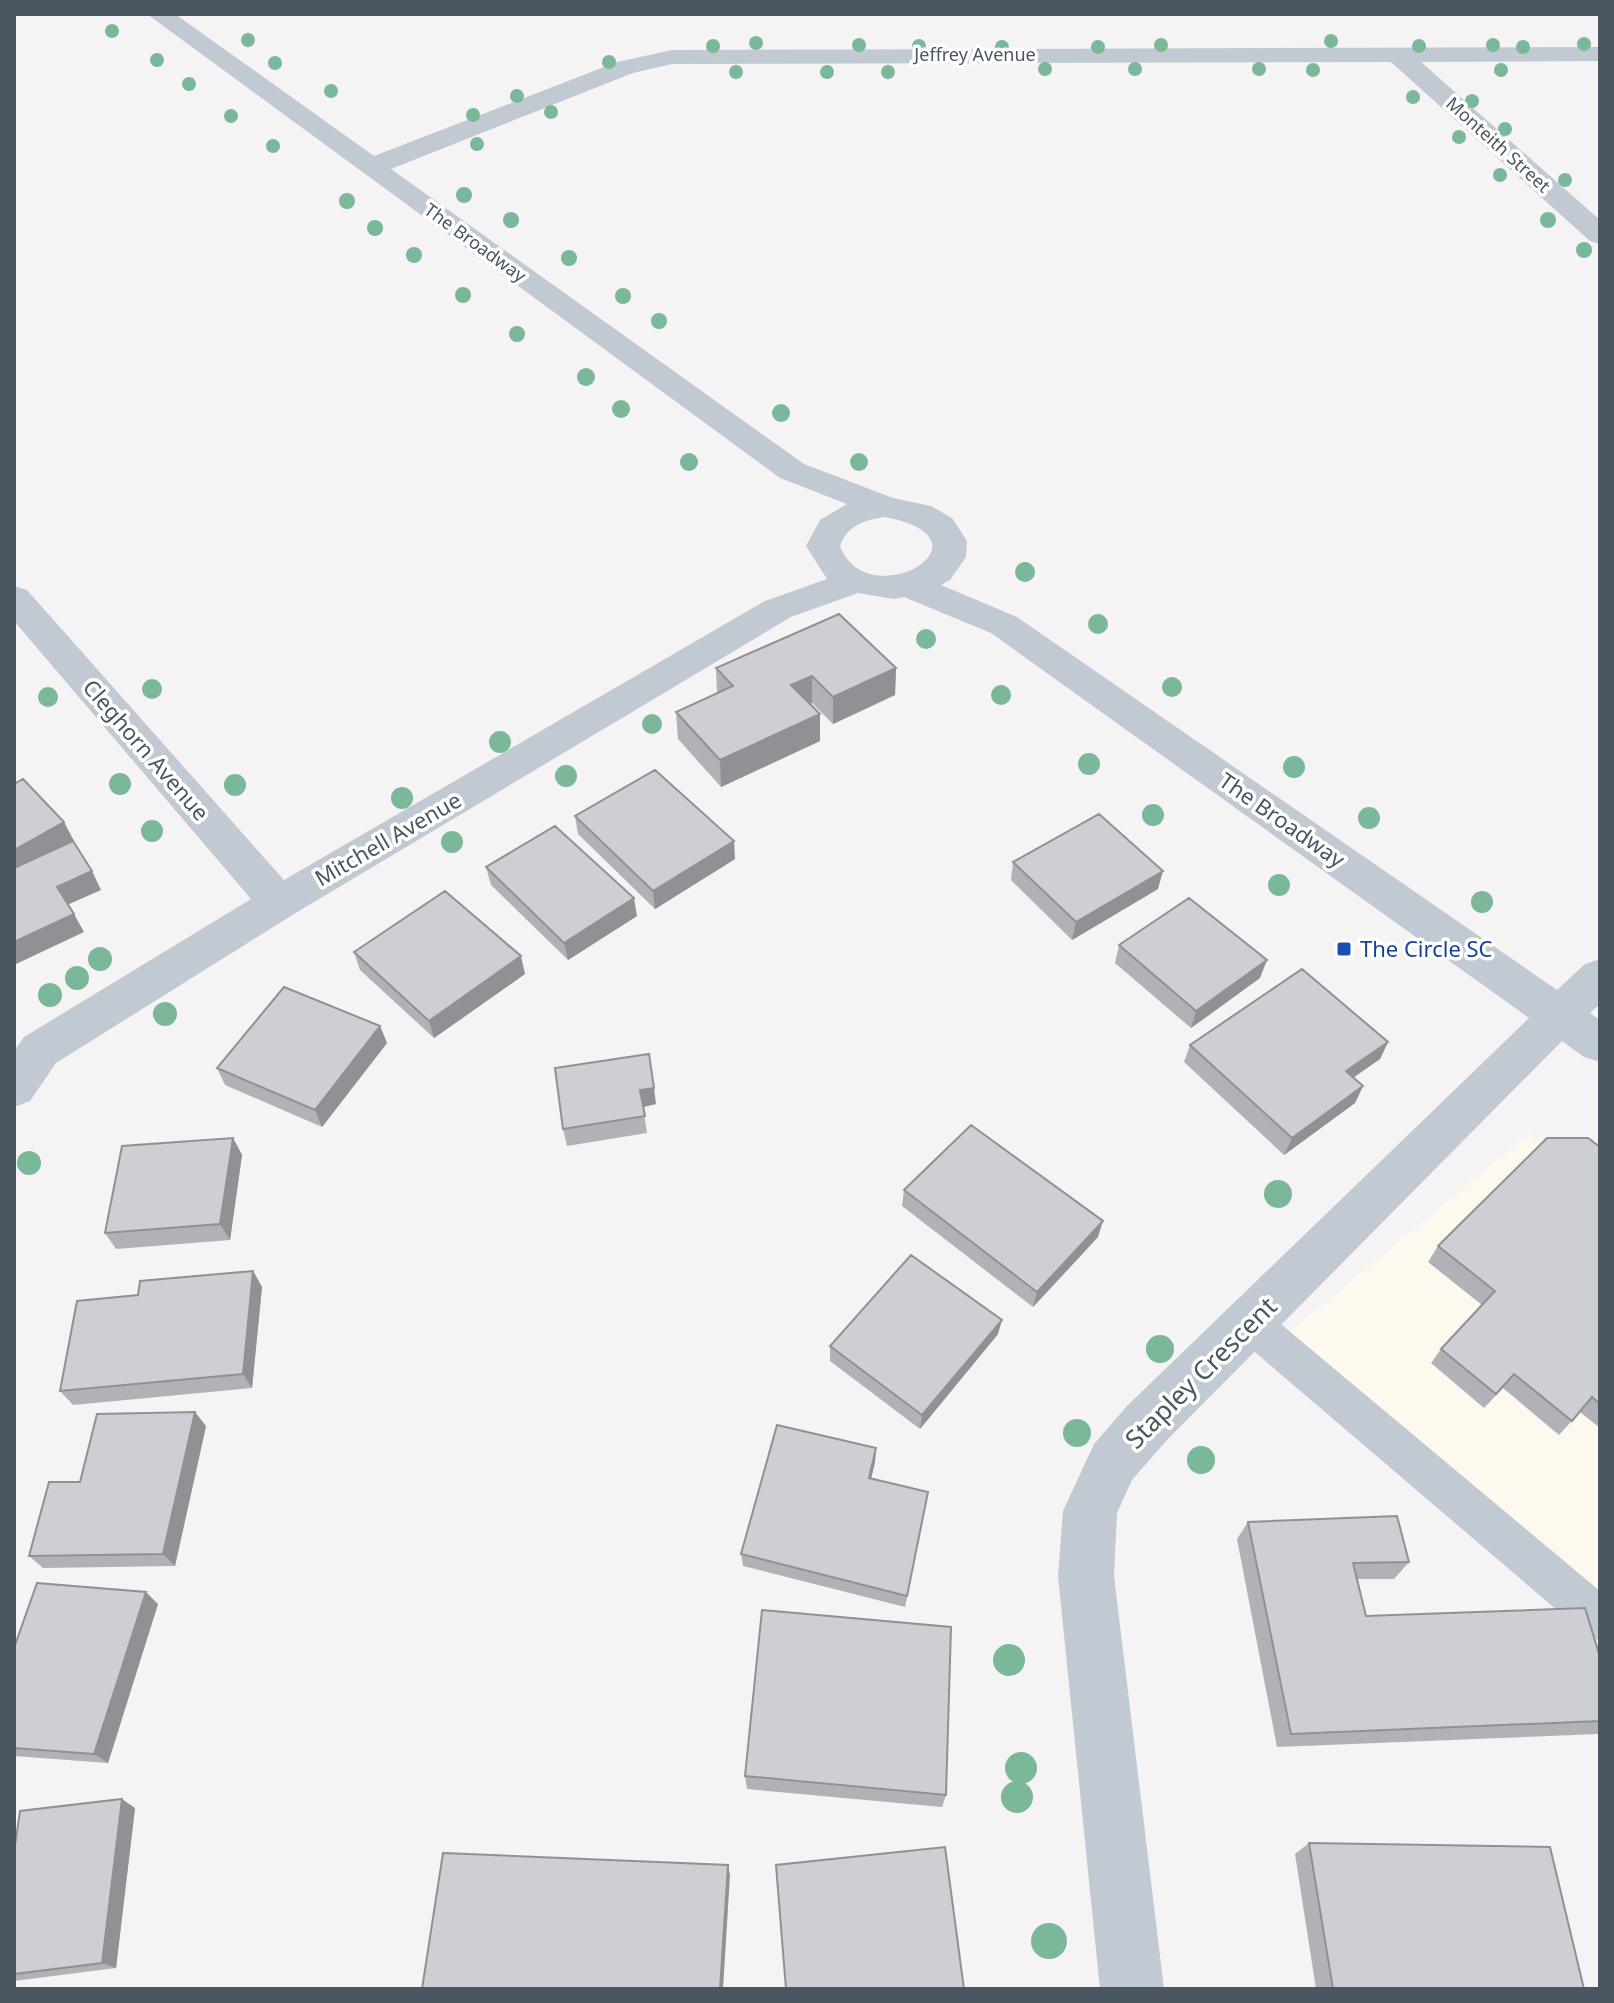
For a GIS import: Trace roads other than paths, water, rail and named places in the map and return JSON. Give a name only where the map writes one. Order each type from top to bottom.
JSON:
[{"type":"street","name":"The Broadway","points":[[159,14],[792,471],[885,507]]},
{"type":"street","name":"Monteith Street","points":[[1397,54],[1600,235]]},
{"type":"street","name":"Jeffrey Avenue","points":[[371,167],[626,67],[672,57],[1600,54]]},
{"type":"street","name":"The Broadway","points":[[792,471],[829,541]]},
{"type":"street","points":[[885,507],[912,510],[934,520],[945,529],[952,553],[938,573],[908,585],[873,586],[843,575],[829,541],[846,515],[885,507]]},
{"type":"street","name":"Mitchell Avenue","points":[[778,609],[829,541]]},
{"type":"street","name":"The Broadway","points":[[952,553],[1004,625]]},
{"type":"street","name":"Mitchell Avenue","points":[[14,1088],[40,1050],[279,903],[778,609],[857,581]]},
{"type":"street","name":"The Broadway","points":[[908,585],[1004,625],[1580,1030]]},
{"type":"street","name":"Cleghorn Avenue","points":[[14,598],[279,903]]},
{"type":"street","name":"Stapley Crescent","points":[[1132,1989],[1086,1576],[1090,1511],[1113,1462],[1147,1423],[1250,1323],[1580,1030],[1600,976]]},
{"type":"lane","points":[[1250,1323],[1600,1619]]},
{"type":"place","name":"The Circle SC","points":[[1344,949]]}]
